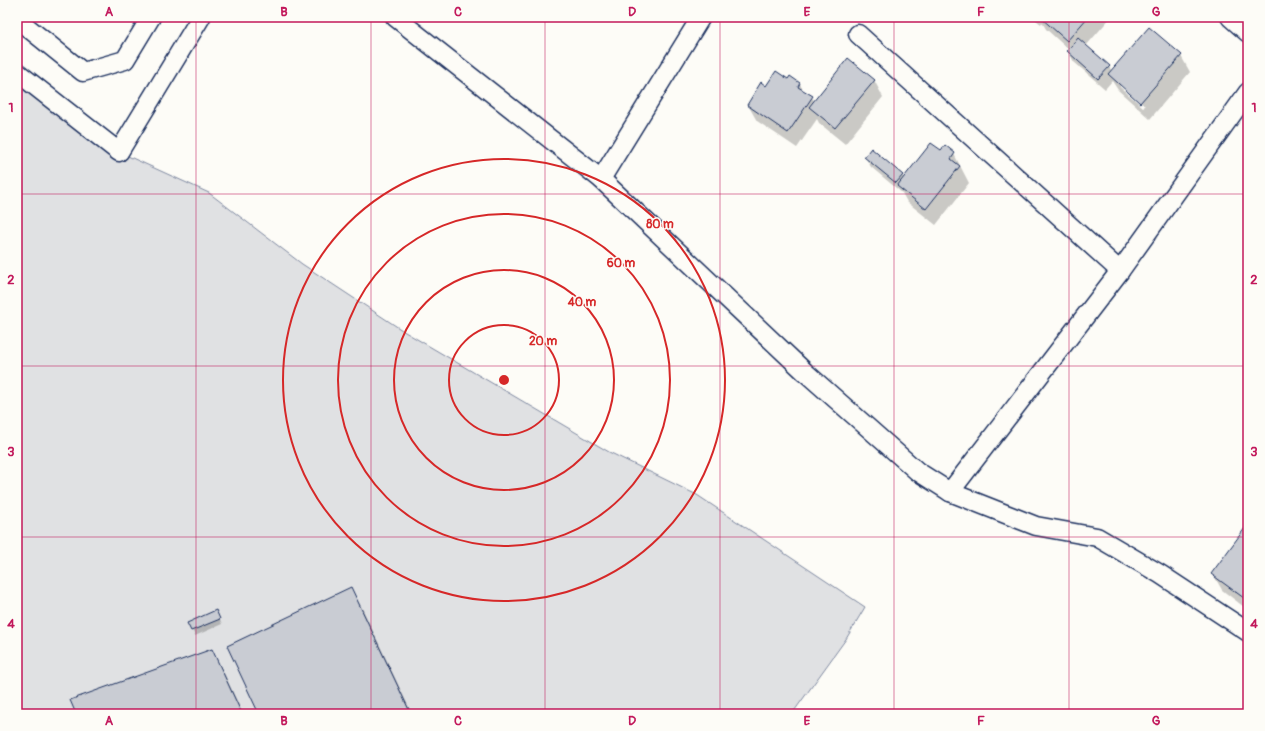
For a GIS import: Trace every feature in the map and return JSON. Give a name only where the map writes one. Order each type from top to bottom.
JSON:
[{"type":"street","points":[[17,19],[83,72],[125,60],[151,17]]},
{"type":"street","points":[[17,72],[119,152],[201,17]]},
{"type":"street","points":[[395,17],[601,179],[806,372],[917,471],[950,492],[1036,526],[1097,538],[1160,574],[1248,632]]},
{"type":"street","points":[[601,179],[701,17]]},
{"type":"street","points":[[1230,17],[1248,33]]},
{"type":"street","points":[[858,34],[1120,271]]},
{"type":"street","points":[[950,492],[1120,271],[1247,97]]},
{"type":"shaded area","points":[[17,72],[119,152],[209,193],[302,264],[405,332],[609,452],[697,495],[865,607],[846,639],[792,714],[17,714]]},
{"type":"building","points":[[1040,17],[1088,17],[1067,41]]},
{"type":"building","points":[[1149,27],[1182,55],[1140,103],[1108,74]]},
{"type":"building","points":[[1078,38],[1110,66],[1098,79],[1067,51]]},
{"type":"building","points":[[848,58],[875,80],[835,128],[809,107]]},
{"type":"building","points":[[776,71],[788,79],[790,76],[800,83],[798,87],[813,96],[788,133],[747,105],[761,82],[766,86]]},
{"type":"building","points":[[931,143],[941,150],[945,145],[955,153],[951,159],[960,166],[926,209],[897,186]]},
{"type":"building","points":[[871,148],[903,175],[896,183],[864,157]]},
{"type":"building","points":[[1248,524],[1248,601],[1211,574]]},
{"type":"building","points":[[351,587],[411,714],[259,714],[227,646]]},
{"type":"building","points":[[216,610],[220,619],[191,631],[187,623]]},
{"type":"building","points":[[212,649],[242,714],[76,714],[70,700]]}]
